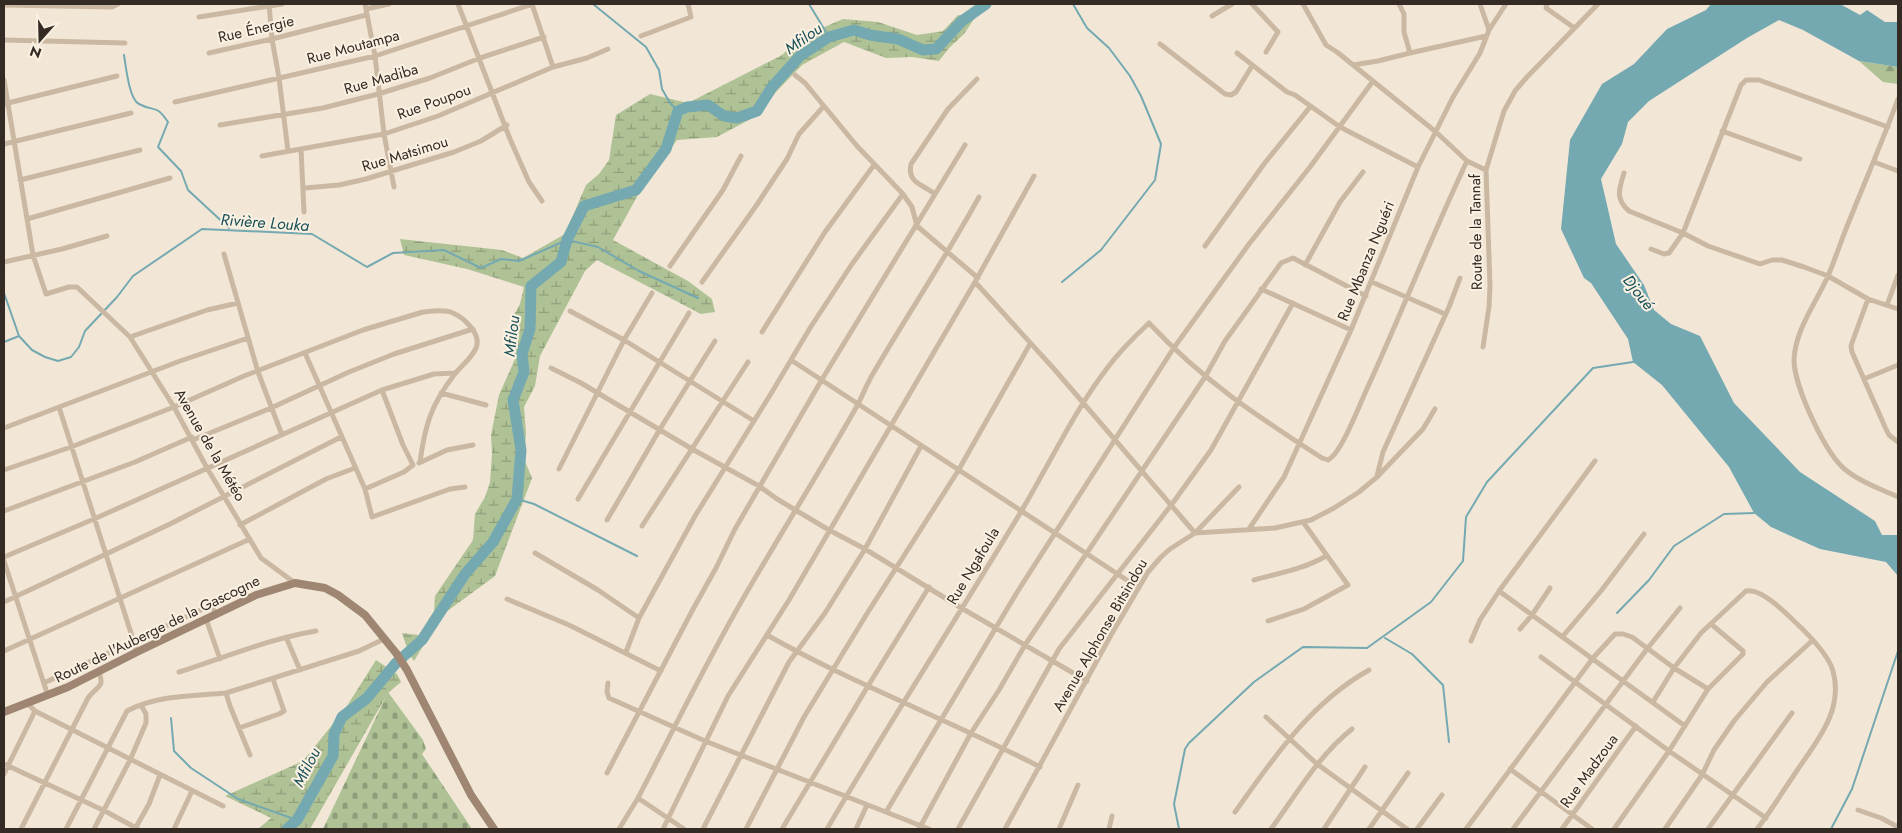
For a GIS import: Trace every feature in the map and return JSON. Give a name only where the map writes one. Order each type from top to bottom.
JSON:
[{"type":"street","points":[[4,5],[112,7],[118,4]]},
{"type":"street","points":[[199,17],[282,4]]},
{"type":"street","name":"Rue Énergie","points":[[210,53],[272,39],[365,9],[389,4]]},
{"type":"street","points":[[458,4],[507,125],[510,139],[529,182],[542,201]]},
{"type":"street","points":[[533,4],[554,68]]},
{"type":"street","name":"Rue Moutampa","points":[[175,102],[374,56],[533,4]]},
{"type":"street","points":[[641,36],[691,17],[688,4]]},
{"type":"street","points":[[1212,16],[1232,4]]},
{"type":"street","points":[[1252,4],[1278,32],[1266,52]]},
{"type":"street","points":[[1303,4],[1326,45],[1436,132],[1467,161],[1486,170]]},
{"type":"street","points":[[1399,4],[1404,14],[1404,32],[1410,53]]},
{"type":"street","points":[[1353,65],[1378,61],[1487,33],[1480,4]]},
{"type":"street","name":"Rue Mbanza Nguéri","points":[[1249,528],[1284,477],[1366,296],[1418,167],[1453,97],[1480,53],[1487,33],[1506,4]]},
{"type":"street","points":[[1547,4],[1546,8],[1573,27]]},
{"type":"street","name":"Route de la Tannaf","points":[[1483,347],[1490,307],[1486,170],[1504,111],[1515,91],[1573,27],[1598,4]]},
{"type":"street","points":[[270,5],[272,39],[288,150]]},
{"type":"street","points":[[365,9],[394,187]]},
{"type":"street","name":"Rue Madiba","points":[[220,125],[323,108],[378,94],[430,78],[480,58],[544,37]]},
{"type":"street","points":[[4,40],[125,43]]},
{"type":"street","points":[[1160,44],[1225,94],[1232,95],[1236,92],[1252,66]]},
{"type":"street","name":"Rue Poupou","points":[[262,156],[384,134],[438,116],[554,68],[587,58],[608,49]]},
{"type":"street","points":[[1237,53],[1287,92],[1340,127],[1418,167]]},
{"type":"street","points":[[795,75],[805,84],[874,165],[903,194],[912,207],[917,226],[976,280],[1030,344],[1172,504],[1195,533],[1240,487]]},
{"type":"street","points":[[5,104],[117,76]]},
{"type":"street","points":[[1651,249],[1664,254],[1669,253],[1683,233],[1722,131],[1741,85],[1746,80],[1750,78],[1760,80],[1888,127]]},
{"type":"street","points":[[935,194],[911,179],[909,174],[911,164],[948,109],[977,79]]},
{"type":"street","points":[[4,80],[5,104],[33,256]]},
{"type":"street","points":[[886,812],[996,628],[1173,349],[1249,244],[1310,168],[1373,81]]},
{"type":"street","points":[[1898,99],[1828,276],[1801,331],[1794,360],[1796,375],[1806,405],[1836,462],[1847,472],[1863,481],[1898,495]]},
{"type":"street","points":[[702,282],[787,159],[799,134],[824,106]]},
{"type":"street","points":[[1204,246],[1269,157],[1310,107]]},
{"type":"street","points":[[4,144],[131,113]]},
{"type":"street","name":"Rue Matsimou","points":[[305,188],[340,185],[366,180],[472,145],[507,125]]},
{"type":"street","points":[[1722,131],[1800,159]]},
{"type":"street","points":[[607,773],[716,568],[734,529],[821,381],[965,145]]},
{"type":"street","points":[[302,149],[305,188],[304,212]]},
{"type":"street","points":[[20,180],[140,150]]},
{"type":"street","points":[[670,266],[724,190],[741,156]]},
{"type":"street","points":[[1876,158],[1874,162],[1898,171]]},
{"type":"street","points":[[1173,349],[1238,402],[1322,458],[1328,460],[1333,458],[1345,437],[1467,161]]},
{"type":"street","points":[[762,332],[825,232],[874,165]]},
{"type":"street","points":[[1305,265],[1340,202],[1362,172]]},
{"type":"street","points":[[1624,173],[1619,198],[1622,205],[1630,211],[1683,233],[1708,246],[1760,264],[1772,260],[1782,260],[1828,276],[1868,299],[1898,309]]},
{"type":"street","points":[[662,829],[728,696],[789,600],[976,280],[1034,176]]},
{"type":"street","points":[[27,219],[170,178]]},
{"type":"street","points":[[626,652],[639,618],[695,516],[726,468],[790,360],[852,264],[903,194]]},
{"type":"street","points":[[619,829],[638,798],[734,615],[922,290],[979,198]]},
{"type":"street","points":[[4,262],[62,249],[107,236]]},
{"type":"street","points":[[224,254],[258,372],[282,435]]},
{"type":"street","name":"Avenue de la Météo","points":[[33,256],[46,294],[69,286],[77,287],[130,337],[193,439],[207,468],[261,558],[295,583]]},
{"type":"street","points":[[920,828],[971,733],[1025,645],[1205,377],[1225,341],[1281,263],[1293,258],[1366,296]]},
{"type":"street","points":[[1886,305],[1898,275]]},
{"type":"street","points":[[1377,477],[1383,452],[1460,278]]},
{"type":"street","points":[[1372,282],[1445,314]]},
{"type":"street","points":[[1261,289],[1351,330]]},
{"type":"street","points":[[558,469],[624,340],[652,293]]},
{"type":"street","points":[[1868,299],[1851,346],[1885,427],[1889,435],[1898,442]]},
{"type":"street","points":[[130,337],[208,310],[238,303]]},
{"type":"street","points":[[958,829],[1005,748],[1052,660],[1153,526],[1172,504],[1211,450],[1293,303]]},
{"type":"street","points":[[4,470],[71,447],[174,407],[363,330],[432,311],[452,312],[473,329],[477,337],[476,348],[455,373],[441,394],[425,427],[420,462]]},
{"type":"street","points":[[570,311],[624,340],[754,421]]},
{"type":"street","points":[[578,499],[689,313]]},
{"type":"street","name":"Rue Ngafoula","points":[[827,829],[903,702],[963,609],[1000,543],[1022,511],[1107,367],[1149,323],[1173,349]]},
{"type":"street","points":[[4,511],[272,408],[394,354],[473,329]]},
{"type":"street","points":[[4,428],[152,371],[248,338]]},
{"type":"street","points":[[607,520],[660,429],[715,341]]},
{"type":"street","points":[[746,829],[804,717],[896,567],[958,471],[1030,344]]},
{"type":"street","points":[[305,353],[365,489],[372,517],[450,489],[465,487]]},
{"type":"street","points":[[790,360],[1139,588]]},
{"type":"street","points":[[642,526],[748,362]]},
{"type":"street","points":[[1864,379],[1898,365]]},
{"type":"street","points":[[550,368],[597,392],[692,449],[759,486],[829,530],[896,567],[963,609],[1087,681]]},
{"type":"street","points":[[4,557],[94,519],[382,390],[434,374],[455,373]]},
{"type":"street","points":[[382,390],[403,445],[413,465]]},
{"type":"street","points":[[441,394],[486,404]]},
{"type":"street","points":[[58,407],[137,652]]},
{"type":"street","name":"Avenue Alphonse Bitsindou","points":[[1005,829],[1139,588],[1161,557],[1195,533],[1249,528],[1276,528],[1303,522],[1334,508],[1377,477],[1422,429],[1435,409]]},
{"type":"street","points":[[4,602],[106,554],[341,437]]},
{"type":"street","points":[[365,489],[447,450],[472,445]]},
{"type":"street","points":[[703,829],[742,755],[763,710],[796,652],[825,613],[865,549],[920,446]]},
{"type":"street","points":[[1471,641],[1480,620],[1499,591],[1595,461]]},
{"type":"street","points":[[240,525],[326,479],[355,468]]},
{"type":"street","points":[[1268,620],[1304,610],[1348,585],[1303,522]]},
{"type":"street","points":[[1563,636],[1601,591],[1644,534]]},
{"type":"street","points":[[4,651],[121,599],[250,538]]},
{"type":"street","points":[[534,553],[598,590],[639,618]]},
{"type":"street","points":[[1254,580],[1312,564],[1326,556]]},
{"type":"street","points":[[4,561],[48,696]]},
{"type":"street","name":"Route de l'Auberge de la Gascogne","points":[[4,712],[48,696],[256,595],[295,583],[325,588],[338,594],[365,615],[396,653],[407,670],[471,795],[494,829]]},
{"type":"street","points":[[782,829],[929,587]]},
{"type":"street","points":[[1520,628],[1532,615],[1550,588]]},
{"type":"street","points":[[1653,702],[1674,668],[1701,633],[1742,594],[1750,590],[1766,598],[1792,618],[1813,640],[1829,661],[1833,671],[1834,691],[1830,717],[1821,736],[1757,829]]},
{"type":"street","points":[[1499,591],[1685,726]]},
{"type":"street","points":[[507,599],[626,652],[660,671]]},
{"type":"street","points":[[44,683],[196,611],[211,606],[216,614]]},
{"type":"street","points":[[1513,829],[1647,648],[1680,608]]},
{"type":"street","points":[[196,611],[204,620],[220,659]]},
{"type":"street","points":[[168,624],[171,635]]},
{"type":"street","points":[[1614,829],[1669,751],[1708,689],[1743,654],[1743,651],[1711,624]]},
{"type":"street","points":[[178,672],[286,637],[316,631]]},
{"type":"street","points":[[1466,829],[1593,658],[1612,636],[1619,634],[1632,638],[1674,668],[1708,689]]},
{"type":"street","points":[[767,635],[796,652],[1005,748],[1040,767]]},
{"type":"street","points":[[286,637],[300,670]]},
{"type":"street","points":[[66,829],[124,715],[131,709],[173,697],[226,693],[273,680],[359,651],[384,639]]},
{"type":"street","points":[[1665,829],[1702,775],[1714,750],[1734,721],[1768,682],[1813,640]]},
{"type":"street","points":[[1541,658],[1702,775],[1766,818]]},
{"type":"street","points":[[1235,812],[1289,738],[1330,697],[1351,680],[1369,670]]},
{"type":"street","points":[[21,829],[88,698],[101,686],[102,682],[99,672]]},
{"type":"street","points":[[239,728],[284,711],[284,706],[273,680]]},
{"type":"street","points":[[608,682],[608,698],[705,741],[886,812],[920,828],[929,829]]},
{"type":"street","points":[[226,693],[250,755]]},
{"type":"street","points":[[27,703],[35,711],[223,806]]},
{"type":"street","points":[[94,829],[130,760],[147,718],[141,705]]},
{"type":"street","points":[[4,774],[6,765],[35,711]]},
{"type":"street","points":[[1708,829],[1792,713]]},
{"type":"street","points":[[1266,717],[1318,764],[1407,829]]},
{"type":"street","name":"Rue Madzoua","points":[[1562,829],[1636,726]]},
{"type":"street","points":[[1271,829],[1318,764],[1340,739],[1352,729]]},
{"type":"street","points":[[6,765],[105,811],[136,829],[149,804],[160,775]]},
{"type":"street","points":[[1324,829],[1365,767]]},
{"type":"street","points":[[1510,769],[1592,829]]},
{"type":"street","points":[[1369,829],[1408,773]]},
{"type":"street","points":[[1059,829],[1078,785]]},
{"type":"street","points":[[174,829],[192,791]]},
{"type":"street","points":[[1417,829],[1442,795]]},
{"type":"street","points":[[638,798],[684,829]]},
{"type":"street","points":[[856,829],[867,805]]},
{"type":"street","points":[[1858,810],[1881,818],[1898,827]]},
{"type":"street","points":[[1109,829],[1112,816]]},
{"type":"green space","points":[[958,15],[976,16],[964,34],[939,61],[912,57],[886,58],[844,42],[802,65],[776,92],[760,114],[717,137],[677,140],[638,195],[613,240],[688,281],[712,299],[715,312],[701,314],[597,260],[585,271],[540,356],[535,386],[524,407],[526,433],[524,459],[532,478],[495,576],[442,615],[414,661],[409,654],[402,633],[419,635],[434,611],[435,596],[473,540],[475,514],[485,497],[490,482],[491,435],[499,395],[515,359],[510,322],[520,304],[524,287],[467,269],[404,255],[400,239],[502,250],[523,258],[565,234],[586,185],[599,174],[609,160],[616,115],[650,94],[688,103],[782,55],[801,37],[843,19],[878,22],[917,35],[943,31]]},
{"type":"green space","points":[[1859,61],[1898,67],[1898,84],[1883,82]]},
{"type":"green space","points":[[376,660],[397,674],[401,682],[388,693],[310,829],[258,829],[271,818],[225,796],[303,761],[345,709]]},
{"type":"green space","points":[[388,692],[423,740],[426,749],[422,754],[472,829],[323,829]]},
{"type":"water","name":"Djoué","points":[[1711,4],[1840,4],[1860,15],[1867,10],[1885,22],[1898,22],[1898,67],[1859,61],[1803,30],[1779,20],[1747,38],[1649,101],[1628,122],[1622,144],[1601,179],[1616,244],[1644,285],[1654,310],[1671,324],[1700,336],[1734,403],[1800,472],[1875,521],[1882,535],[1898,535],[1898,576],[1886,562],[1820,549],[1771,527],[1754,513],[1729,467],[1662,385],[1633,362],[1628,339],[1591,283],[1584,278],[1561,229],[1570,140],[1602,84],[1634,64],[1667,29],[1706,10]]},
{"type":"waterway","points":[[593,4],[646,47],[659,70],[662,89],[670,103],[678,111]]},
{"type":"waterway","points":[[809,4],[829,37]]},
{"type":"waterway","name":"Mfilou","points":[[287,829],[297,820],[333,756],[334,734],[342,717],[367,698],[396,663],[422,640],[465,574],[493,542],[517,499],[521,450],[513,400],[524,372],[522,354],[530,329],[531,286],[561,262],[567,240],[584,206],[636,190],[666,149],[678,111],[687,107],[708,105],[724,116],[737,118],[757,111],[772,87],[800,56],[829,37],[854,30],[870,35],[898,39],[923,50],[936,49],[962,21],[986,4]]},
{"type":"waterway","points":[[1062,282],[1101,250],[1155,180],[1161,144],[1141,96],[1130,76],[1109,48],[1087,28],[1073,4]]},
{"type":"waterway","points":[[124,55],[128,82],[136,101],[145,107],[158,110],[168,122],[158,147],[181,171],[188,190],[229,228]]},
{"type":"waterway","name":"Rivière Louka","points":[[4,342],[19,336],[32,350],[45,357],[58,361],[71,357],[79,347],[85,331],[117,297],[133,276],[202,229],[312,234],[367,267],[393,253],[444,250],[481,268],[501,259],[519,261],[567,240],[598,247],[639,271],[698,298]]},
{"type":"waterway","points":[[4,293],[19,336]]},
{"type":"waterway","points":[[1179,829],[1174,804],[1185,749],[1189,743],[1254,682],[1303,647],[1367,648],[1431,602],[1463,561],[1466,517],[1487,482],[1593,368],[1633,362]]},
{"type":"waterway","points":[[517,499],[534,504],[637,556]]},
{"type":"waterway","points":[[1617,613],[1649,580],[1674,546],[1724,514],[1754,513]]},
{"type":"waterway","points":[[1385,638],[1412,654],[1443,685],[1449,742]]},
{"type":"waterway","points":[[1831,829],[1852,789],[1898,651]]},
{"type":"waterway","points":[[171,718],[174,751],[191,768],[238,799],[297,820]]}]
